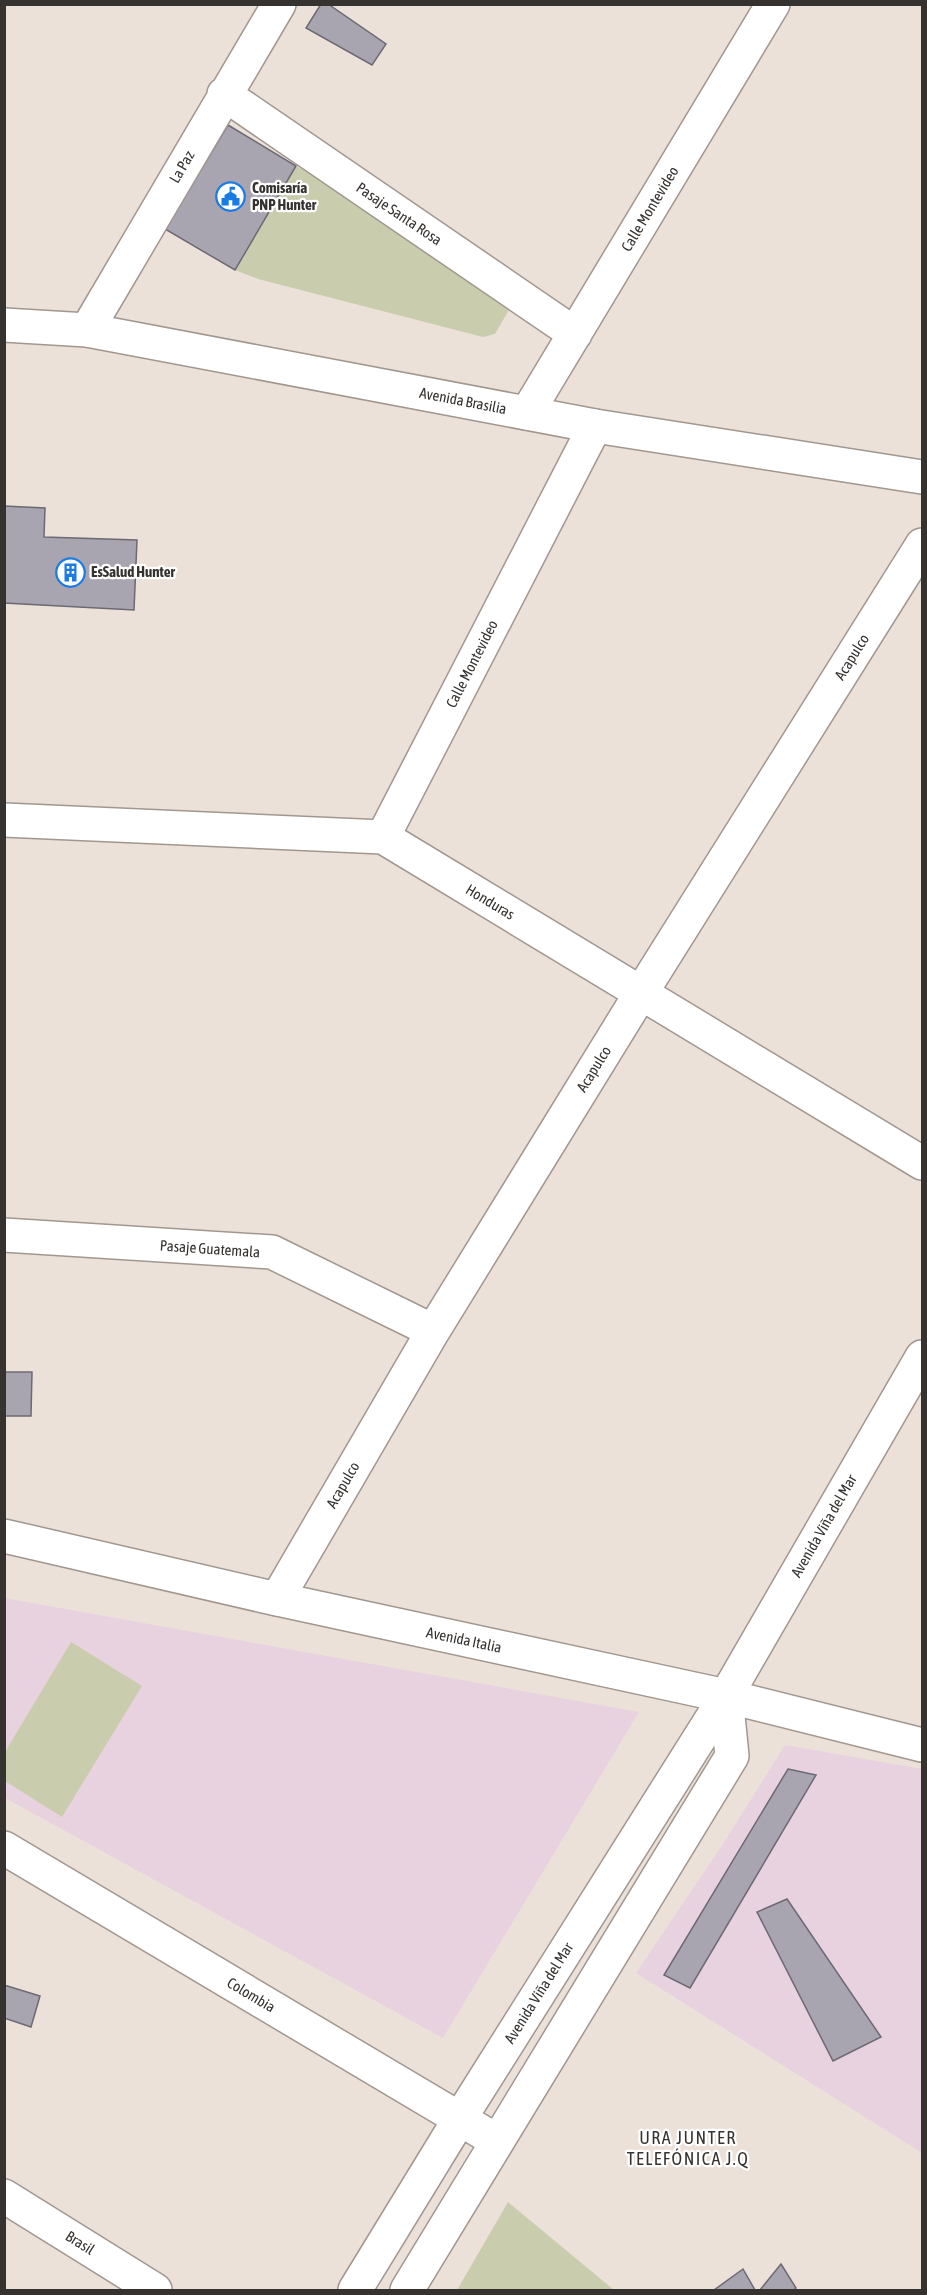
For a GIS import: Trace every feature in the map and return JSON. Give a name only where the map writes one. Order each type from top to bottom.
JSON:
[{"type":"street","name":"La Paz","points":[[87,330],[279,4]]},
{"type":"street","name":"Calle Montevideo","points":[[527,413],[773,4]]},
{"type":"street","name":"Pasaje Santa Rosa","points":[[224,94],[574,334]]},
{"type":"street","name":"Avenida Brasilia","points":[[4,325],[87,330],[595,426],[922,477]]},
{"type":"street","name":"Calle Montevideo","points":[[383,837],[595,426]]},
{"type":"street","name":"Acapulco","points":[[277,1599],[433,1331],[641,993],[922,545]]},
{"type":"street","name":"Honduras","points":[[4,820],[383,837],[922,1163]]},
{"type":"street","name":"Pasaje Guatemala","points":[[4,1236],[272,1252],[433,1331]]},
{"type":"street","name":"Avenida Viña del Mar","points":[[355,2290],[459,2120],[726,1696],[922,1357]]},
{"type":"street","name":"Avenida Italia","points":[[4,1536],[277,1599],[726,1696],[922,1746]]},
{"type":"street","points":[[407,2290],[732,1756],[726,1696]]},
{"type":"street","name":"Colombia","points":[[4,1848],[497,2141]]},
{"type":"street","name":"Brasil","points":[[4,2196],[155,2290]]},
{"type":"shaded area","points":[[4,1598],[639,1712],[443,2038],[5,1798]]},
{"type":"shaded area","points":[[785,1745],[922,1769],[922,2153],[636,1973],[723,1844]]},
{"type":"green space","points":[[296,166],[520,291],[495,334],[483,337],[258,279],[235,270]]},
{"type":"green space","points":[[71,1642],[142,1686],[62,1817],[5,1781],[5,1752]]},
{"type":"green space","points":[[508,2202],[614,2290],[457,2290]]},
{"type":"building","points":[[321,4],[328,4],[386,44],[372,65],[306,28]]},
{"type":"building","name":"Comisaría PNP Hunter","points":[[228,125],[296,166],[235,270],[165,229]]},
{"type":"building","name":"EsSalud Hunter","points":[[4,506],[45,508],[44,537],[137,540],[134,610],[4,603]]},
{"type":"building","points":[[4,1372],[32,1372],[31,1416],[4,1416]]},
{"type":"building","points":[[788,1769],[816,1775],[690,1988],[664,1975]]},
{"type":"building","points":[[787,1899],[881,2037],[833,2061],[757,1912]]},
{"type":"building","points":[[4,1985],[40,1996],[31,2027],[4,2018]]},
{"type":"building","points":[[781,2264],[796,2288],[794,2290],[760,2290]]},
{"type":"building","points":[[743,2269],[755,2290],[714,2290]]},
{"type":"place","name":"Comisaría PNP Hunter","points":[[231,197]]},
{"type":"place","name":"EsSalud Hunter","points":[[70,572]]},
{"type":"district","name":"URA JUNTER TELEFÓNICA J.Q","points":[[688,2148]]}]
